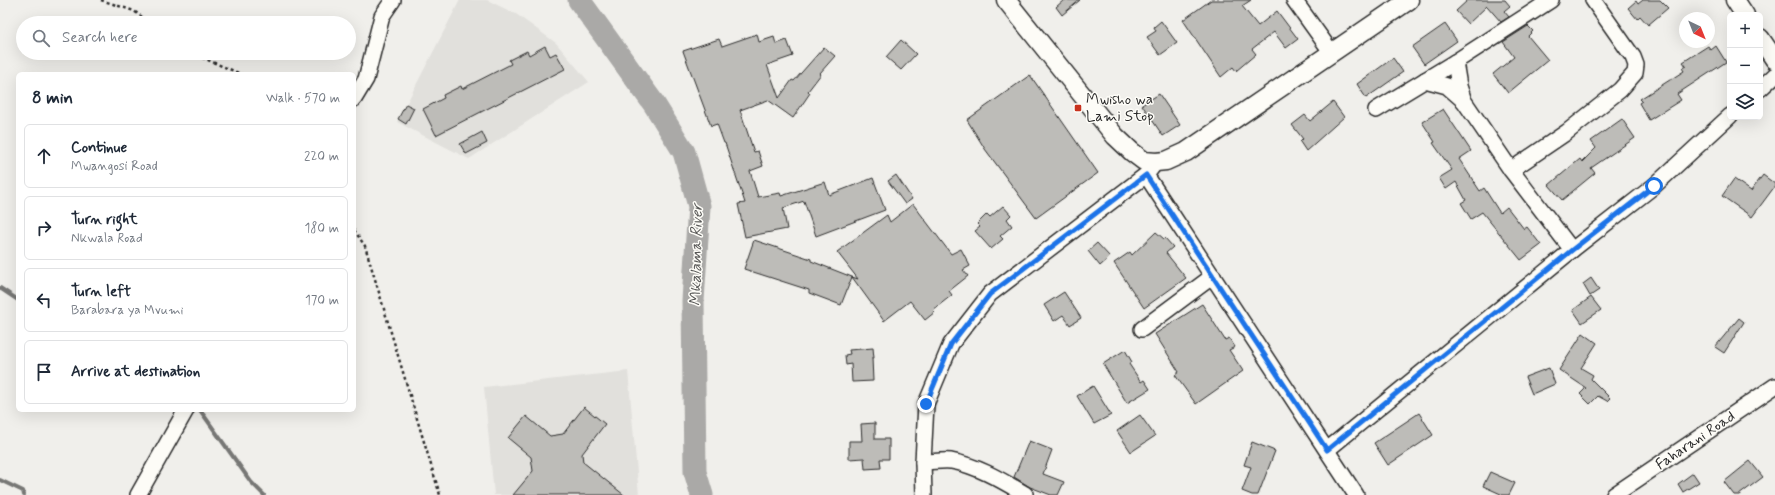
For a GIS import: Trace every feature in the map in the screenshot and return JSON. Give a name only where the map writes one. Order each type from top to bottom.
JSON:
[{"type":"street","points":[[356,96],[366,79],[382,16],[393,0]]},
{"type":"street","points":[[1006,0],[1115,136],[1149,166],[1213,276],[1356,495]]},
{"type":"street","points":[[1294,0],[1332,53]]},
{"type":"street","points":[[924,495],[923,462],[926,404],[951,344],[990,294],[1149,166],[1166,161],[1186,152],[1409,0]]},
{"type":"street","points":[[1376,110],[1552,0]]},
{"type":"street","points":[[1510,170],[1567,132],[1620,90],[1635,73],[1636,65],[1632,57],[1592,0]]},
{"type":"street","points":[[1735,0],[1743,12]]},
{"type":"street","points":[[1763,42],[1775,60]]},
{"type":"street","points":[[1455,62],[1459,86],[1464,101]]},
{"type":"street","points":[[1763,86],[1775,75]]},
{"type":"street","points":[[1425,80],[1447,86],[1464,101],[1510,170],[1572,250]]},
{"type":"street","points":[[1327,450],[1572,250],[1654,186],[1727,119]]},
{"type":"street","points":[[1142,329],[1213,276]]},
{"type":"street","name":"Faharani Road","points":[[1614,495],[1775,386]]},
{"type":"street","points":[[138,495],[185,412]]},
{"type":"street","points":[[923,462],[950,461],[969,466],[990,473],[1024,494]]},
{"type":"path","points":[[101,0],[134,11],[141,16]]},
{"type":"path","points":[[207,60],[236,72]]},
{"type":"path","points":[[356,233],[365,246],[440,495]]},
{"type":"shaded area","points":[[460,0],[487,0],[516,14],[556,43],[589,82],[469,159],[397,122]]},
{"type":"shaded area","points":[[628,371],[639,495],[494,495],[484,387]]},
{"type":"building","points":[[1064,0],[1080,0],[1062,15],[1056,7]]},
{"type":"building","points":[[1211,0],[1251,0],[1242,6],[1258,26],[1277,11],[1298,39],[1286,48],[1274,32],[1252,49],[1256,54],[1236,71],[1233,67],[1221,77],[1183,20]]},
{"type":"building","points":[[1468,0],[1505,0],[1510,6],[1504,11],[1509,17],[1501,22],[1487,6],[1468,24],[1456,11]]},
{"type":"building","points":[[1643,0],[1660,0],[1668,8],[1648,25],[1640,16],[1637,19],[1628,8],[1636,1],[1638,4]]},
{"type":"building","points":[[1161,21],[1177,43],[1160,55],[1147,37],[1156,31],[1154,27]]},
{"type":"building","points":[[1445,24],[1457,41],[1424,64],[1412,47]]},
{"type":"building","points":[[1528,26],[1533,31],[1528,36],[1548,60],[1508,93],[1493,74],[1514,57],[1503,42]]},
{"type":"building","points":[[757,34],[759,42],[774,37],[776,44],[787,40],[793,56],[767,65],[779,98],[792,80],[794,81],[824,47],[835,56],[820,73],[821,74],[808,91],[810,93],[793,118],[768,100],[740,110],[754,152],[758,151],[763,166],[750,171],[758,197],[780,193],[781,196],[825,182],[829,195],[873,178],[885,210],[816,236],[804,201],[783,208],[787,229],[745,237],[738,204],[745,203],[725,143],[717,124],[711,126],[683,51],[719,39],[722,46]]},
{"type":"building","points":[[901,40],[916,54],[901,70],[886,57]]},
{"type":"building","points":[[545,46],[550,56],[556,53],[565,69],[436,135],[423,109],[444,98],[443,95],[461,86],[462,89],[511,64],[509,60],[527,51],[529,55]]},
{"type":"building","points":[[1716,46],[1726,62],[1677,94],[1681,100],[1649,120],[1639,103],[1642,101],[1640,99],[1684,71],[1682,68],[1686,66],[1683,62],[1705,48],[1710,48],[1711,50]]},
{"type":"building","points":[[1393,58],[1403,72],[1366,98],[1357,84]]},
{"type":"building","points":[[1030,75],[1098,173],[1036,218],[985,149],[967,120]]},
{"type":"building","points":[[1159,94],[1180,125],[1163,136],[1142,105]]},
{"type":"building","points":[[1333,102],[1344,117],[1306,151],[1300,142],[1303,139],[1292,125],[1305,115],[1310,121]]},
{"type":"building","points":[[406,104],[414,108],[406,124],[398,119]]},
{"type":"building","points":[[1443,109],[1471,151],[1459,159],[1480,191],[1484,188],[1500,213],[1507,207],[1524,229],[1527,227],[1541,245],[1521,260],[1482,212],[1471,219],[1461,203],[1466,200],[1456,182],[1446,189],[1439,178],[1452,170],[1433,143],[1435,142],[1422,122]]},
{"type":"building","points":[[1622,119],[1635,138],[1591,168],[1595,173],[1562,200],[1549,185],[1580,159],[1582,162],[1596,148],[1591,141]]},
{"type":"building","points":[[482,132],[487,143],[466,154],[460,144]]},
{"type":"building","points":[[896,175],[912,199],[905,204],[888,181]]},
{"type":"building","points":[[1763,175],[1775,184],[1775,186],[1752,217],[1722,196],[1734,179],[1751,191]]},
{"type":"building","points":[[913,204],[951,254],[961,249],[970,266],[963,270],[968,276],[949,291],[952,295],[933,310],[935,312],[925,320],[910,301],[884,321],[852,277],[858,279],[837,252],[887,215],[890,222]]},
{"type":"building","points":[[1003,206],[1011,215],[1007,219],[1012,226],[1000,236],[1003,239],[991,249],[975,231],[980,227],[977,224],[987,214],[990,217]]},
{"type":"building","points":[[1156,232],[1164,239],[1165,238],[1173,247],[1166,253],[1186,278],[1144,308],[1114,263],[1130,252],[1132,255]]},
{"type":"building","points":[[754,240],[811,259],[811,261],[852,277],[841,305],[809,293],[809,290],[744,269]]},
{"type":"building","points":[[1097,243],[1110,257],[1100,266],[1088,251]]},
{"type":"building","points":[[1591,278],[1599,290],[1590,296],[1583,284]]},
{"type":"building","points":[[1064,292],[1081,318],[1070,325],[1063,315],[1054,321],[1044,305]]},
{"type":"building","points":[[1591,297],[1601,310],[1582,323],[1573,310]]},
{"type":"building","points":[[1202,304],[1225,340],[1229,338],[1235,347],[1229,350],[1243,371],[1196,404],[1175,375],[1179,372],[1155,334]]},
{"type":"building","points":[[1739,318],[1744,322],[1724,353],[1715,347]]},
{"type":"building","points":[[1583,333],[1597,343],[1581,368],[1593,375],[1591,379],[1610,398],[1607,401],[1598,396],[1590,404],[1580,394],[1586,388],[1559,370]]},
{"type":"building","points":[[873,348],[873,381],[852,382],[851,364],[846,365],[845,355],[850,354],[849,350]]},
{"type":"building","points":[[1125,350],[1132,362],[1129,364],[1141,382],[1144,380],[1150,389],[1127,403],[1103,364]]},
{"type":"building","points":[[1549,368],[1555,384],[1532,394],[1525,377]]},
{"type":"building","points":[[1093,386],[1111,415],[1094,424],[1077,396]]},
{"type":"building","points":[[584,407],[605,424],[582,454],[583,462],[624,495],[513,495],[533,471],[531,457],[508,438],[526,416],[550,436],[563,434]]},
{"type":"building","points":[[1419,413],[1433,435],[1388,465],[1374,443]]},
{"type":"building","points":[[1140,415],[1155,436],[1131,452],[1117,431]]},
{"type":"building","points":[[875,423],[875,439],[889,439],[889,459],[880,459],[881,468],[865,469],[864,458],[849,459],[849,441],[862,441],[861,424]]},
{"type":"building","points":[[1029,441],[1052,450],[1043,474],[1064,482],[1058,495],[1051,495],[1030,487],[1014,477]]},
{"type":"building","points":[[1252,442],[1275,451],[1258,495],[1252,495],[1242,491],[1251,467],[1244,465]]},
{"type":"building","points":[[1750,461],[1763,477],[1739,495],[1734,495],[1724,482]]},
{"type":"building","points":[[1490,472],[1515,483],[1509,495],[1503,495],[1483,486]]},
{"type":"building","points":[[1693,473],[1699,482],[1683,492],[1678,484]]},
{"type":"waterway","name":"Mkalama River","points":[[579,0],[654,104],[684,152],[699,206],[693,301],[695,472],[702,495]]},
{"type":"waterway","points":[[0,288],[16,299]]},
{"type":"waterway","points":[[201,412],[251,482],[264,495]]},
{"type":"waterway","points":[[0,480],[23,491],[24,495]]},
{"type":"place","name":"Mwisho wa Lami Stop","points":[[1078,108]]},
{"type":"route","points":[[926,404],[951,344],[990,294],[1146,175],[1327,450],[1572,250],[1654,186]]}]
